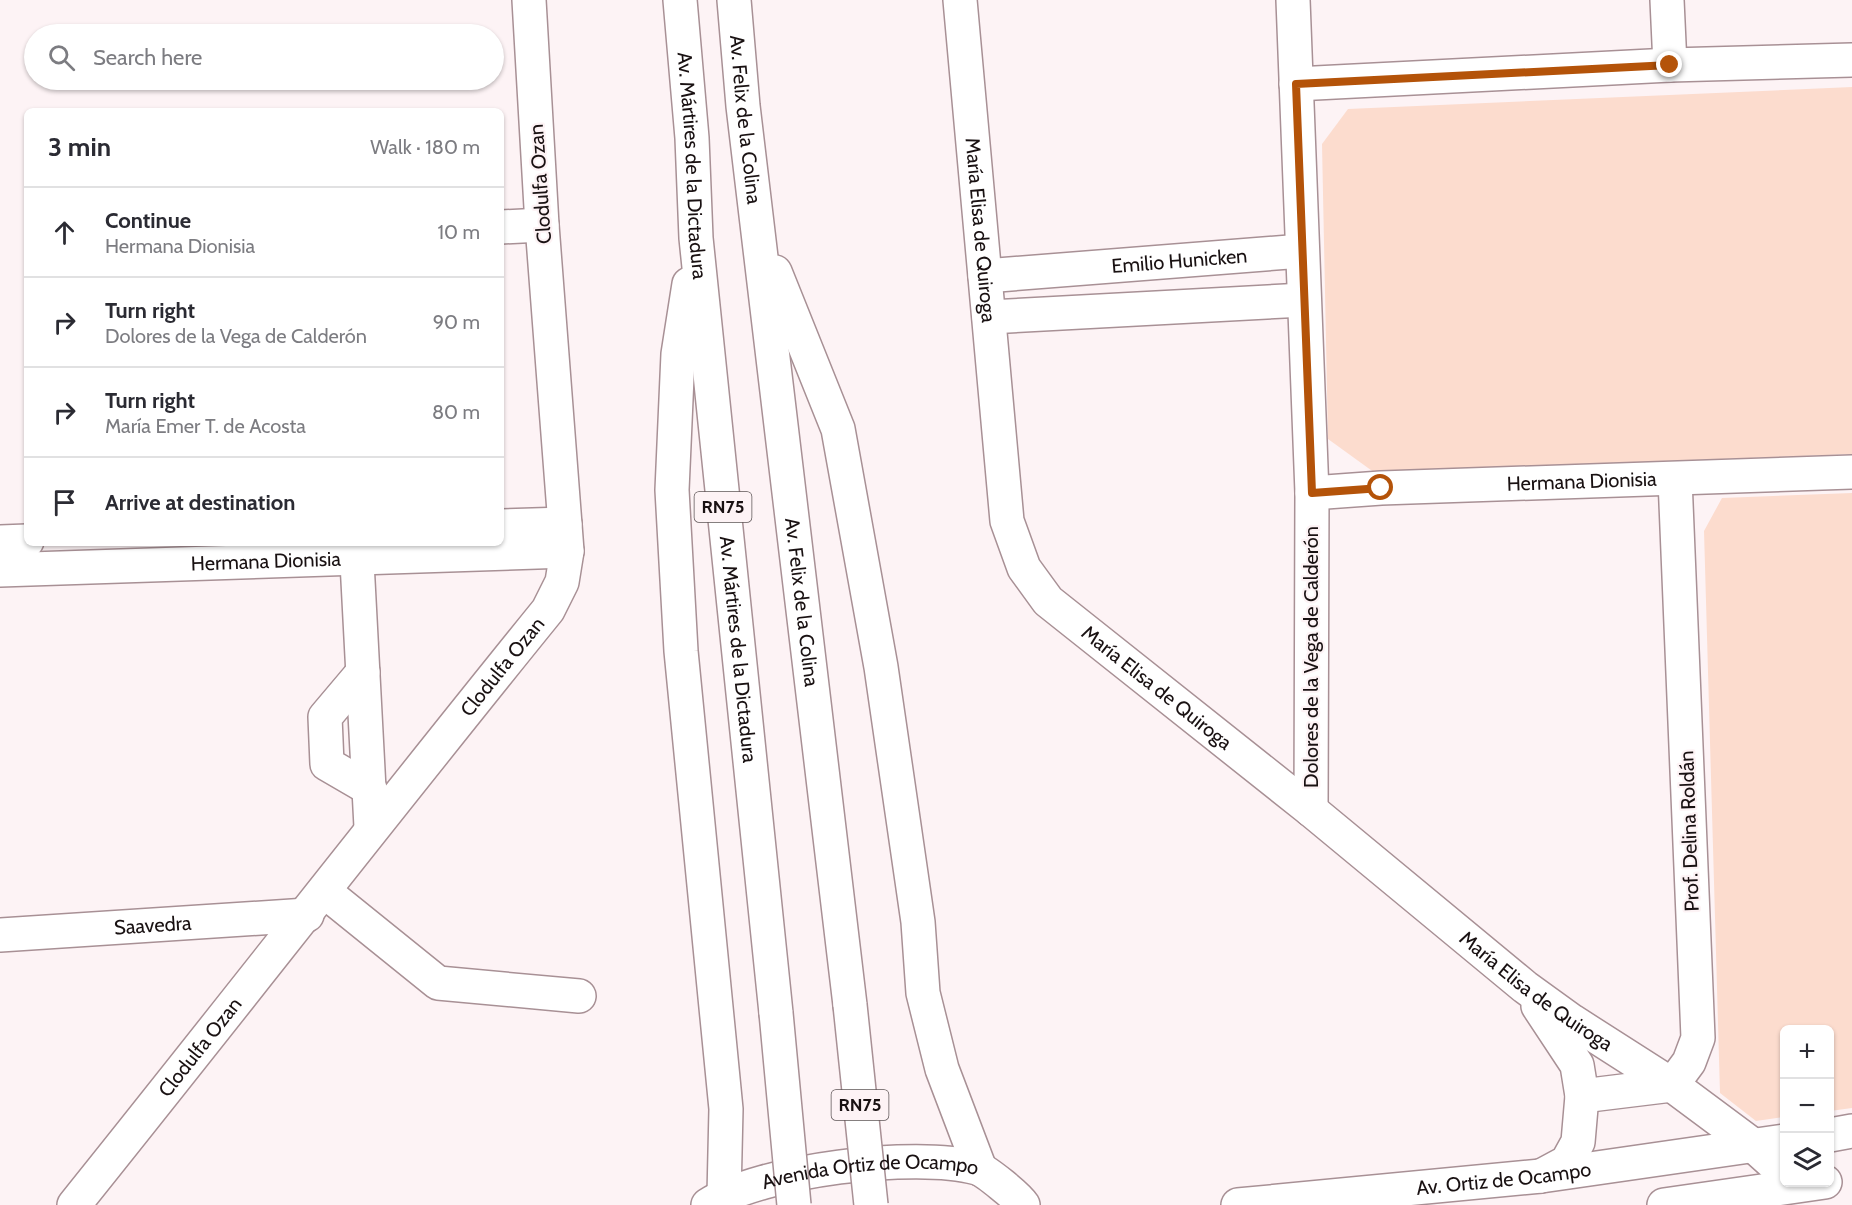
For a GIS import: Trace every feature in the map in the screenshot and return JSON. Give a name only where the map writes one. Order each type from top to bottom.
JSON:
[{"type":"street","name":"Clodulfa Ozan","points":[[74,1205],[315,903],[372,827],[548,610],[562,582],[566,538],[542,225],[529,0]]},
{"type":"street","name":"Av. Mártires de la Dictadura","points":[[680,0],[693,138],[696,238],[794,1205]]},
{"type":"street","name":"Av. Felix de la Colina","points":[[734,0],[743,106],[850,1005],[871,1205]]},
{"type":"street","name":"María Elisa de Quiroga","points":[[960,0],[1007,521],[1024,568],[1048,601],[1311,810],[1525,987],[1572,1021],[1672,1085],[1757,1146],[1796,1188]]},
{"type":"street","name":"Dolores de la Vega de Calderón","points":[[1293,0],[1312,493],[1311,810]]},
{"type":"street","points":[[1667,0],[1670,65]]},
{"type":"street","points":[[1296,84],[1670,65],[1852,60]]},
{"type":"street","points":[[504,227],[542,225]]},
{"type":"street","points":[[758,230],[838,429],[881,668],[918,922],[923,993],[942,1069],[980,1169]]},
{"type":"street","points":[[696,238],[678,354],[672,490],[681,651],[726,1110],[716,1200]]},
{"type":"street","name":"Emilio Hunicken","points":[[985,276],[1058,268],[1302,252]]},
{"type":"street","points":[[1058,268],[1061,313]]},
{"type":"street","points":[[988,317],[1304,300]]},
{"type":"street","name":"Hermana Dionisia","points":[[1312,493],[1381,488],[1852,472]]},
{"type":"street","name":"Prof. Delina Roldán","points":[[1672,1085],[1689,1062],[1698,1038],[1675,479]]},
{"type":"street","points":[[504,527],[566,538]]},
{"type":"street","name":"Hermana Dionisia","points":[[504,545],[566,538]]},
{"type":"street","points":[[0,542],[24,541]]},
{"type":"street","name":"Hermana Dionisia","points":[[0,570],[356,551],[471,549],[497,546]]},
{"type":"street","points":[[356,551],[372,827]]},
{"type":"street","points":[[315,903],[438,982],[579,996]]},
{"type":"street","name":"Saavedra","points":[[0,935],[315,903]]},
{"type":"street","points":[[1525,987],[1577,1065],[1582,1096],[1578,1142],[1567,1162],[1541,1176]]},
{"type":"street","points":[[1582,1096],[1672,1085]]},
{"type":"street","points":[[1834,1134],[1852,1131]]},
{"type":"street","name":"Av. Ortiz de Ocampo","points":[[1238,1205],[1541,1176],[1757,1146]]},
{"type":"street","name":"Avenida Ortiz de Ocampo","points":[[716,1200],[830,1168],[916,1159],[980,1169],[1027,1204]]},
{"type":"street","points":[[1664,1205],[1852,1179]]},
{"type":"shaded area","points":[[1852,87],[1852,454],[1375,473],[1328,439],[1322,144],[1348,109]]},
{"type":"shaded area","points":[[1852,493],[1852,1108],[1834,1110],[1834,1025],[1780,1025],[1780,1118],[1756,1121],[1720,1093],[1704,531],[1722,498]]},
{"type":"route","points":[[1381,488],[1312,493],[1296,84],[1670,65]]}]
